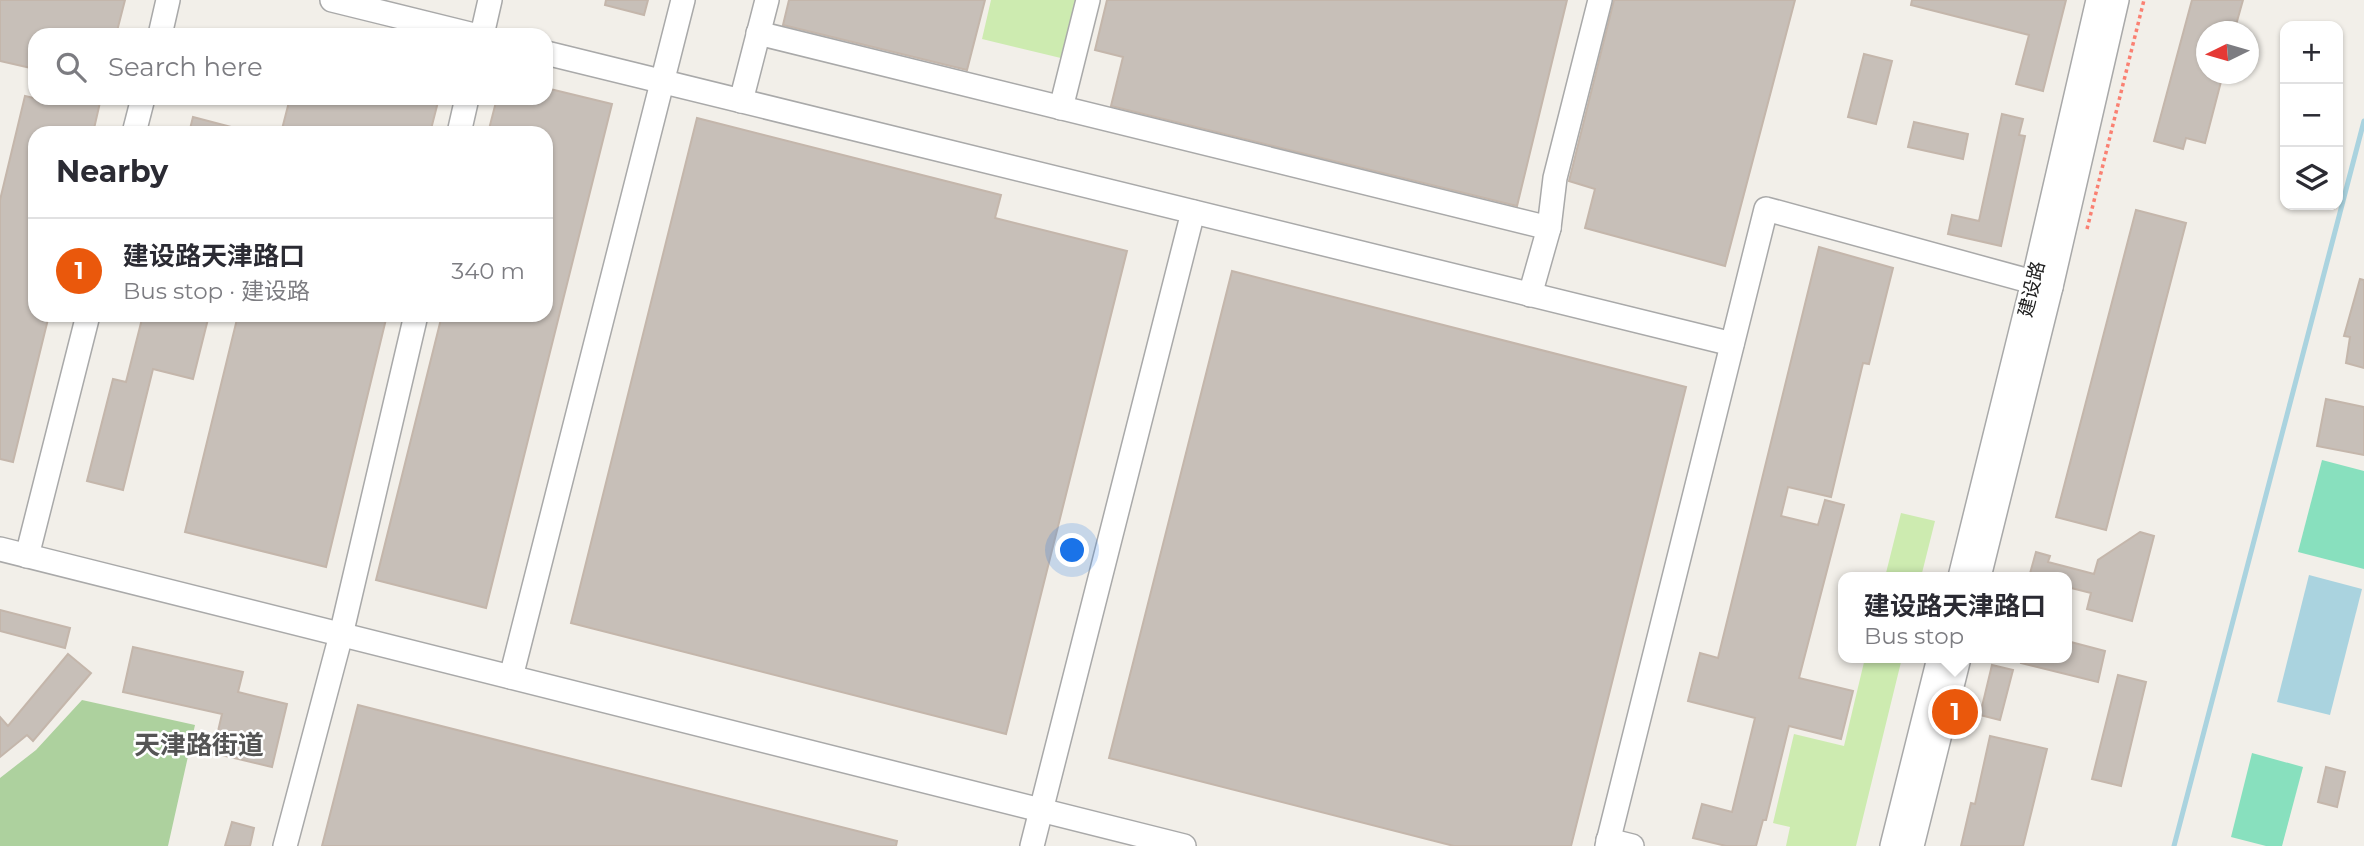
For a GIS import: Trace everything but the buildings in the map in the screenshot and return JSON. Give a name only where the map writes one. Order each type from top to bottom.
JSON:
[{"type":"street","points":[[162,28],[169,0]]},
{"type":"street","points":[[332,0],[446,28]]},
{"type":"street","points":[[484,28],[490,0]]},
{"type":"street","points":[[511,677],[683,0]]},
{"type":"street","points":[[741,101],[767,0]]},
{"type":"street","points":[[1061,108],[1088,0]]},
{"type":"street","points":[[1530,295],[1549,228],[1555,178],[1600,0]]},
{"type":"street","name":"建设路","points":[[1980,572],[2042,284],[2098,0]]},
{"type":"street","name":"建设路","points":[[1960,572],[2042,284],[2117,0]]},
{"type":"street","points":[[758,33],[1549,228]]},
{"type":"street","points":[[553,55],[1732,344]]},
{"type":"street","points":[[137,126],[142,105]]},
{"type":"street","points":[[461,126],[465,105]]},
{"type":"street","points":[[1633,846],[1607,843],[1766,209],[2042,284]]},
{"type":"street","points":[[1032,846],[1193,212]]},
{"type":"street","points":[[27,556],[86,322]]},
{"type":"street","points":[[285,846],[341,635],[414,322]]},
{"type":"street","points":[[0,549],[1184,846]]},
{"type":"street","points":[[1892,846],[1938,663]]},
{"type":"street","points":[[1912,846],[1958,663]]},
{"type":"green space","points":[[991,0],[1079,0],[1065,59],[982,39]]},
{"type":"green space","points":[[2322,460],[2364,471],[2364,569],[2298,552]]},
{"type":"green space","points":[[1901,513],[1935,521],[1922,572],[1886,572]]},
{"type":"green space","points":[[1864,663],[1901,663],[1856,846],[1786,846],[1790,827],[1773,823],[1794,734],[1844,746]]},
{"type":"green space","points":[[82,700],[195,725],[168,846],[0,846],[0,778],[36,750]]},
{"type":"green space","points":[[2252,753],[2303,767],[2282,846],[2266,846],[2231,837]]},
{"type":"water","points":[[2309,575],[2362,589],[2330,715],[2277,702]]},
{"type":"waterway","points":[[2174,846],[2364,121]]},
{"type":"place","name":"建设路天津路口","points":[[1955,712]]},
{"type":"district","name":"天津路街道","points":[[199,745]]}]
